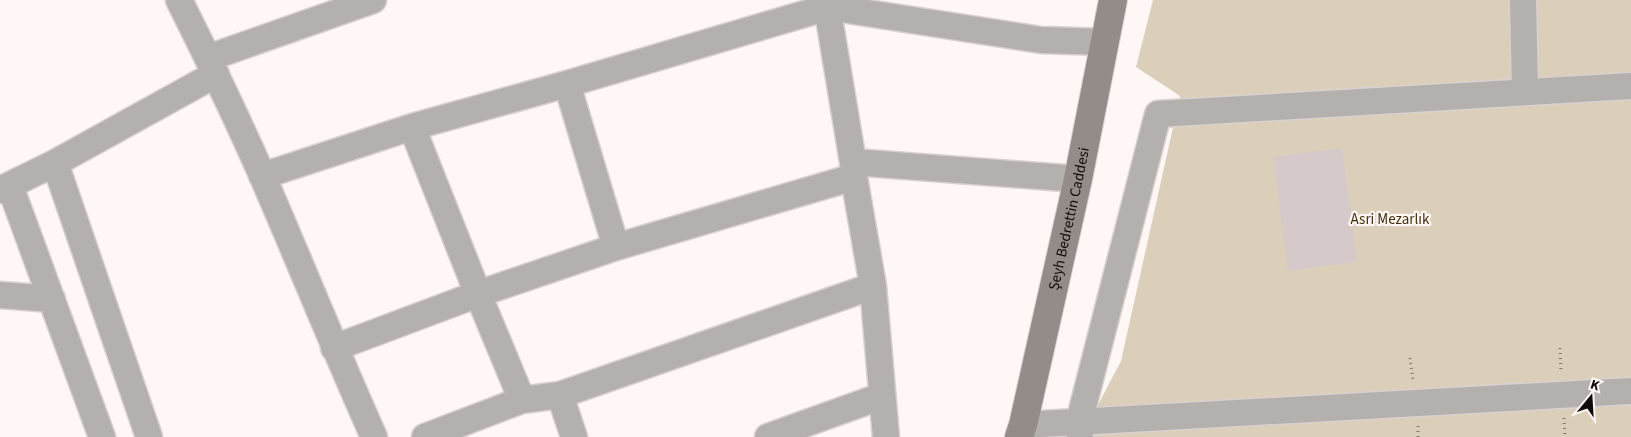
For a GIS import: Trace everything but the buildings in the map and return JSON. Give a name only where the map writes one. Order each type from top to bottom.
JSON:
[{"type":"main road","name":"Şeyh Bedrettin Caddesi","points":[[1021,431],[1078,179],[1105,42],[1110,3]]},
{"type":"street","points":[[179,0],[212,66],[262,176],[334,348],[374,437]]},
{"type":"street","points":[[102,437],[52,299],[5,188],[55,163],[212,66],[373,0]]},
{"type":"street","points":[[1523,0],[1525,92]]},
{"type":"street","points":[[262,176],[412,127],[567,84],[827,4],[1041,40],[1105,42]]},
{"type":"street","points":[[827,4],[873,286],[886,437]]},
{"type":"street","points":[[567,84],[616,247]]},
{"type":"street","points":[[1080,430],[1158,114],[1631,86]]},
{"type":"street","points":[[412,127],[522,400]]},
{"type":"street","points":[[55,163],[149,437]]},
{"type":"street","points":[[334,348],[478,294],[854,169],[1078,179]]},
{"type":"street","points":[[425,437],[522,400],[560,395],[873,286]]},
{"type":"street","points":[[0,295],[52,299]]},
{"type":"street","points":[[1021,431],[1080,430],[1631,391]]},
{"type":"street","points":[[560,395],[574,437]]},
{"type":"street","points":[[768,437],[882,396]]},
{"type":"green space","name":"Asri Mezarlık","points":[[1153,0],[1631,0],[1631,437],[1081,437],[1121,361],[1180,96],[1136,67]]}]
